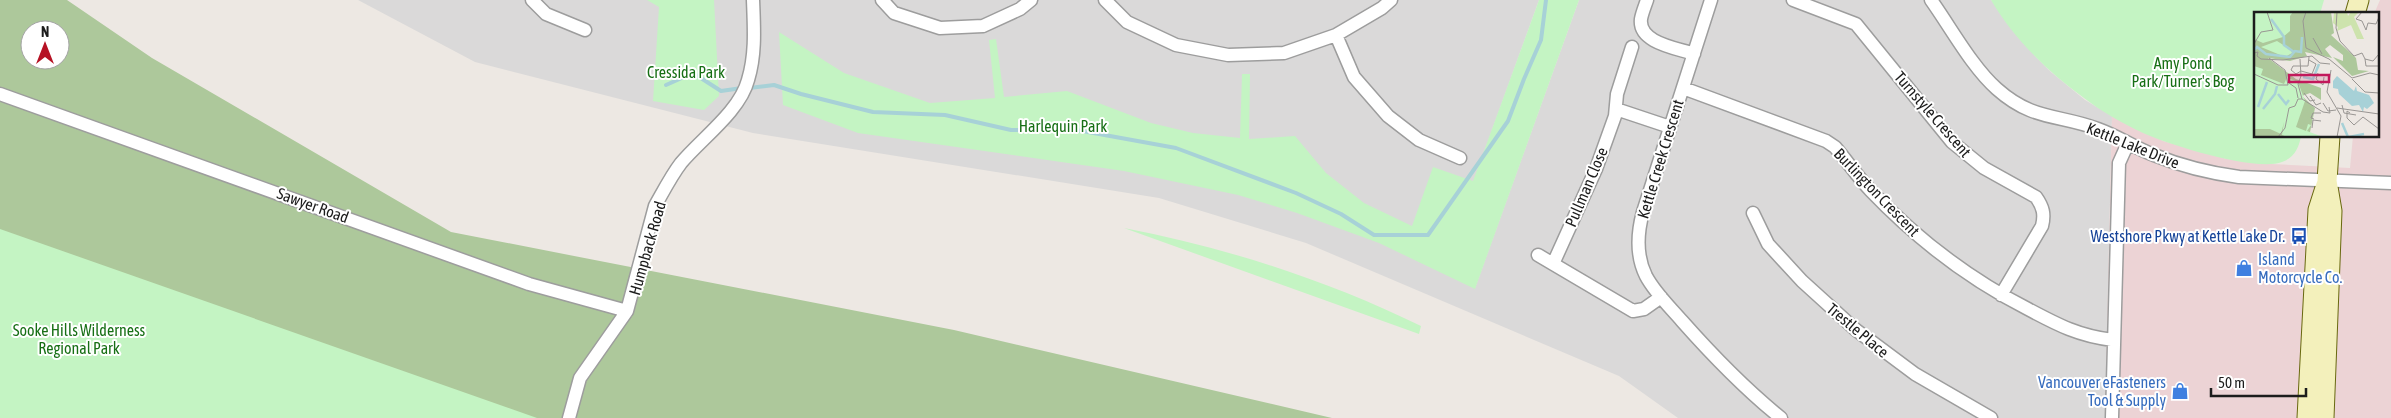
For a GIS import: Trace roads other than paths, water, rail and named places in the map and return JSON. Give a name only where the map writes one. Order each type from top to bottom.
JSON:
[{"type":"main road","points":[[2324,418],[2332,211],[2328,181],[2330,138]]},
{"type":"main road","points":[[2307,418],[2318,210],[2328,181]]},
{"type":"street","points":[[532,0],[546,14],[585,30]]},
{"type":"street","name":"Humpback Road","points":[[569,418],[580,378],[627,311],[633,297],[656,206],[660,198],[681,164],[740,98],[748,82],[754,53],[753,0]]},
{"type":"street","points":[[882,0],[894,13],[940,28],[983,26],[1020,9],[1031,0]]},
{"type":"street","points":[[1104,0],[1127,22],[1176,44],[1228,56],[1284,53],[1336,35],[1382,8],[1391,0]]},
{"type":"street","points":[[1647,0],[1641,19],[1645,35],[1652,40],[1694,54]]},
{"type":"street","name":"Kettle Creek Crescent","points":[[1711,0],[1643,212],[1638,236],[1642,267],[1646,277],[1662,297],[1721,365],[1781,418]]},
{"type":"street","name":"Turnstyle Crescent","points":[[1793,0],[1856,24],[1958,147],[1984,168],[2036,197],[2041,204],[2044,218],[2042,226],[2001,295]]},
{"type":"street","name":"Kettle Lake Drive","points":[[1931,0],[1984,76],[2013,102],[2042,116],[2100,129],[2128,144],[2175,162],[2219,174],[2239,177],[2391,183]]},
{"type":"street","points":[[1336,35],[1354,77],[1388,116],[1419,140],[1460,158]]},
{"type":"street","name":"Pullman Close","points":[[1553,264],[1596,169],[1616,109],[1618,94],[1632,47]]},
{"type":"street","name":"Burlington Crescent","points":[[1683,88],[1831,144],[1870,189],[1917,234],[1945,257],[2001,295],[2072,332],[2093,338],[2113,340]]},
{"type":"street","name":"Sawyer Road","points":[[0,94],[529,284],[627,311]]},
{"type":"street","points":[[1616,109],[1670,127]]},
{"type":"street","points":[[2112,418],[2119,162],[2128,144]]},
{"type":"street","name":"Trestle Place","points":[[1752,212],[1768,244],[1802,281],[1856,330],[1915,374],[1991,418]]},
{"type":"street","points":[[1538,255],[1632,311],[1644,309],[1662,297]]},
{"type":"waterway","points":[[749,88],[774,85],[801,94],[873,112],[945,115],[1011,130],[1077,130],[1176,148],[1296,193],[1341,214],[1374,235],[1428,235],[1508,121],[1541,40],[1546,0]]},
{"type":"waterway","points":[[666,85],[693,73],[721,91],[742,88]]},
{"type":"place","name":"Westshore Pkwy at Kettle Lake Dr.","points":[[2299,236]]},
{"type":"place","name":"Island Motorcycle Co.","points":[[2244,268]]},
{"type":"place","name":"Vancouver eFasteners Tool & Supply","points":[[2180,391]]},
{"type":"park label","name":"Cressida Park","points":[[686,72]]},
{"type":"park label","name":"Amy Pond Park/Turner's Bog","points":[[2183,72]]},
{"type":"park label","name":"Harlequin Park","points":[[1063,126]]},
{"type":"park label","name":"Sooke Hills Wilderness Regional Park","points":[[79,339]]}]
